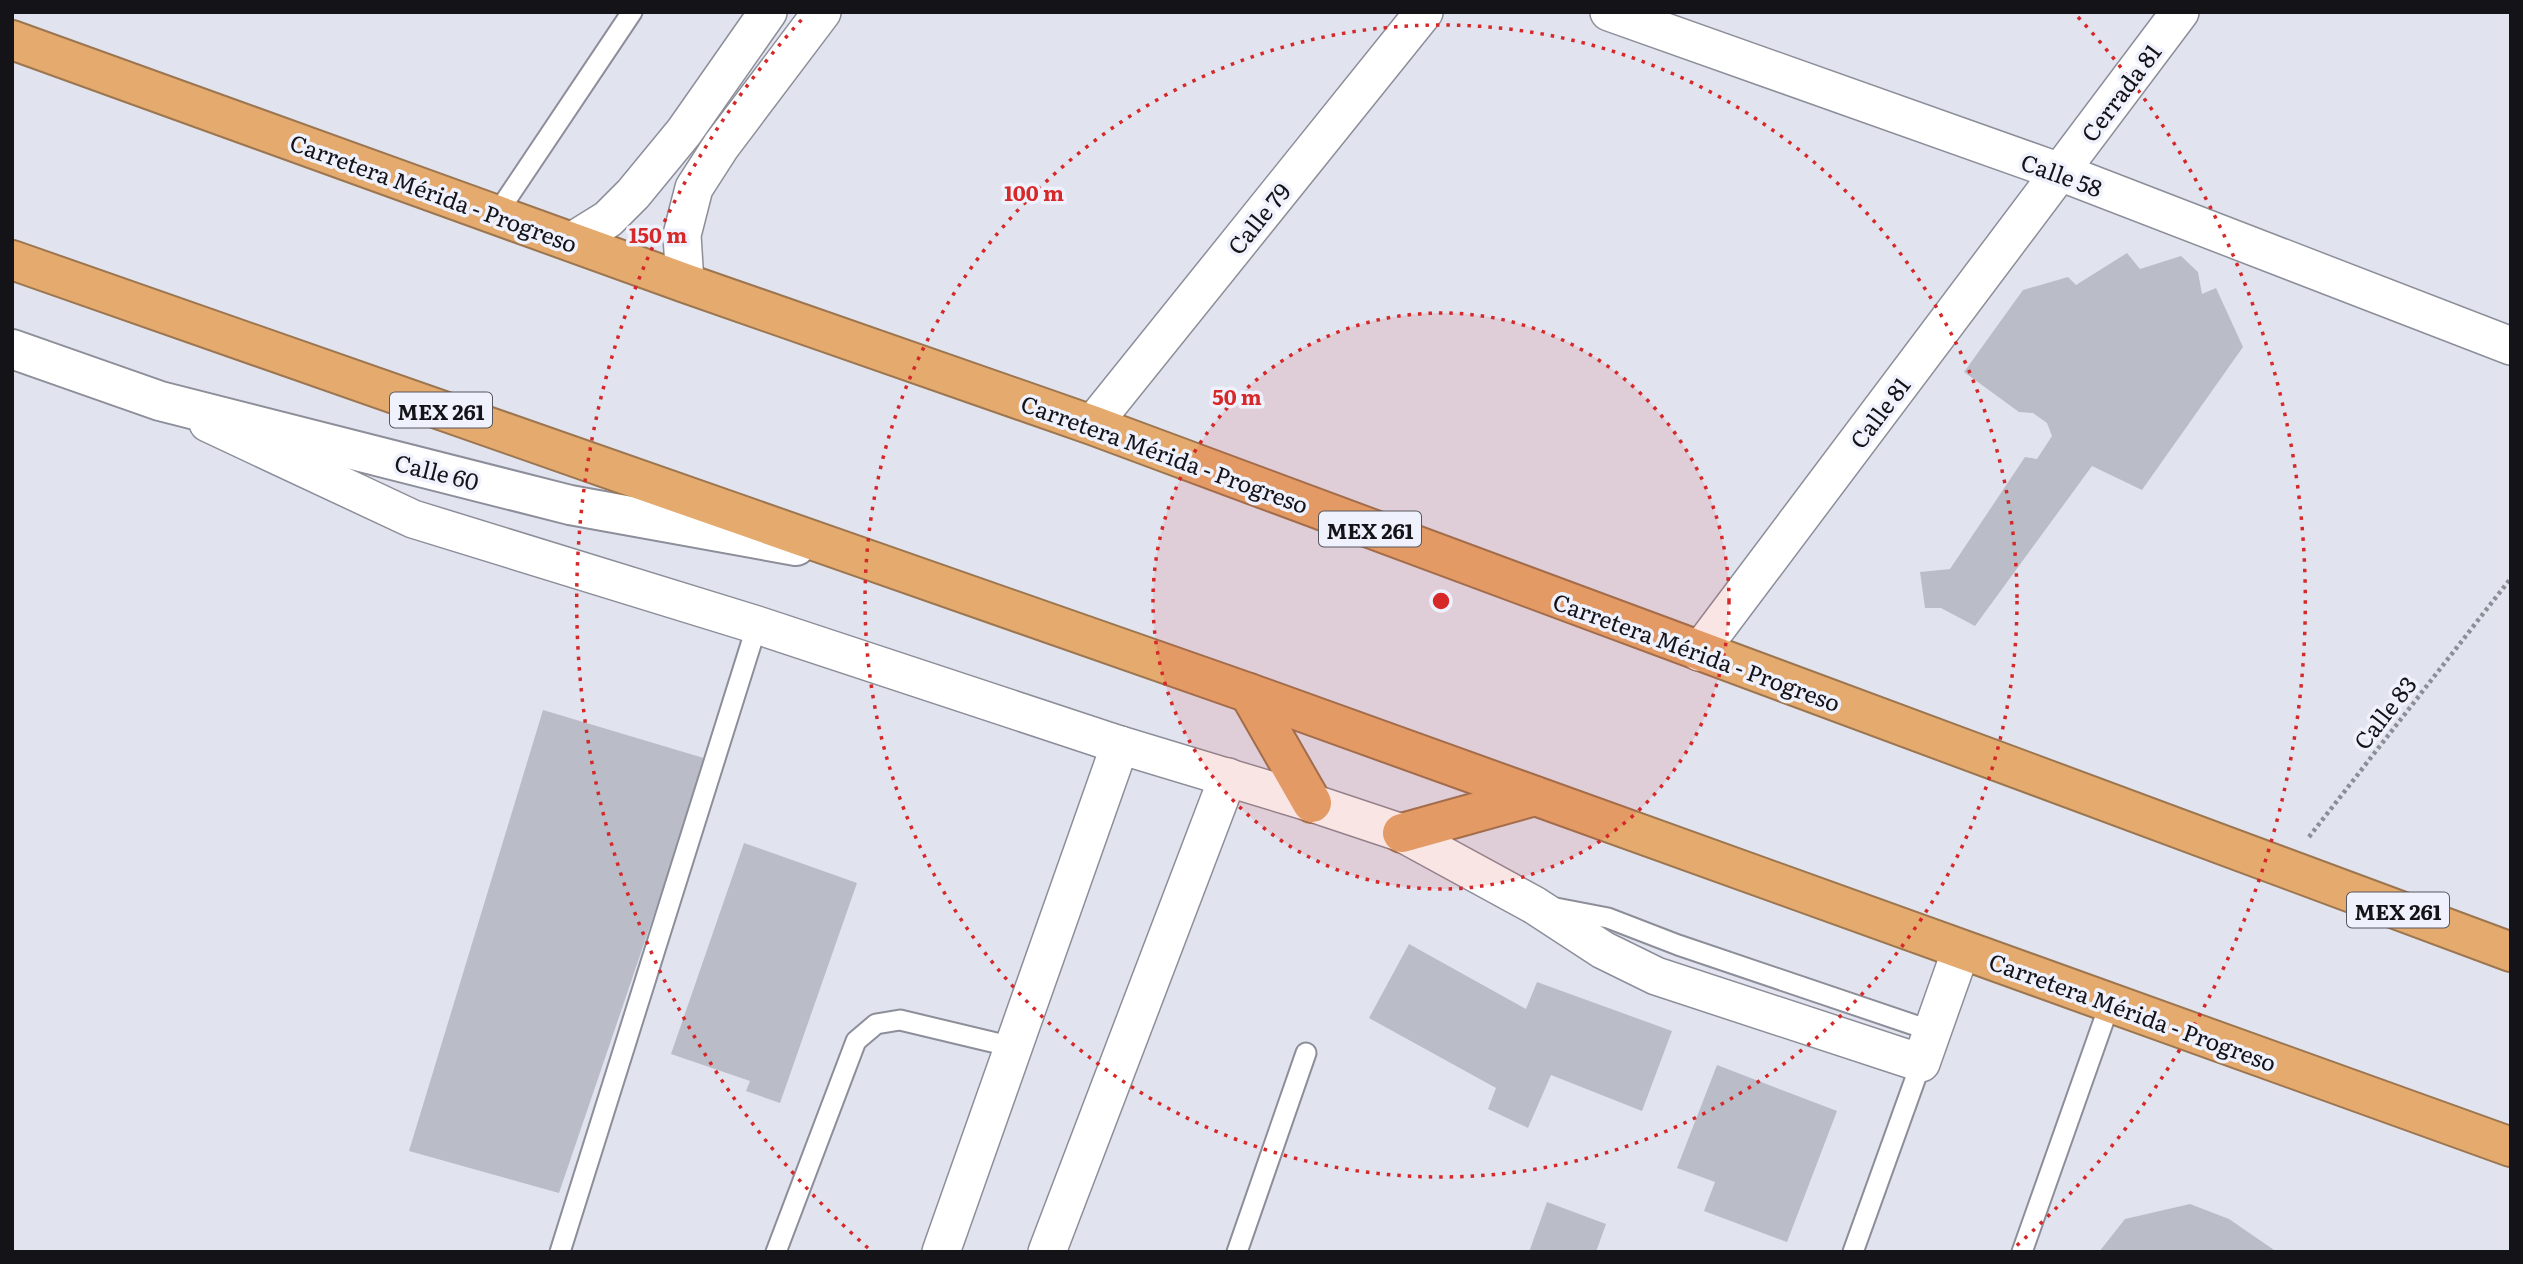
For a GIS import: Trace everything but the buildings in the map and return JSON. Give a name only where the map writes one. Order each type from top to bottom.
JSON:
[{"type":"highway","name":"Carretera Mérida - Progreso","points":[[19,41],[685,283],[1092,425],[2511,952]]},
{"type":"highway","name":"Carretera Mérida - Progreso","points":[[12,260],[1250,693],[2511,1147]]},
{"type":"highway","points":[[1250,693],[1312,803]]},
{"type":"highway","points":[[1402,834],[1535,796]]},
{"type":"street","points":[[571,242],[608,219],[633,194],[684,132],[768,12]]},
{"type":"street","points":[[685,283],[682,234],[694,188],[721,146],[822,12]]},
{"type":"street","name":"Calle 79","points":[[1092,425],[1424,12]]},
{"type":"street","name":"Calle 58","points":[[1609,12],[2060,172],[2511,346]]},
{"type":"street","name":"Cerrada 81","points":[[2060,172],[2180,12]]},
{"type":"street","name":"Calle 81","points":[[1699,652],[2060,172]]},
{"type":"street","name":"Calle 60","points":[[12,349],[160,401],[570,505],[870,559]]},
{"type":"street","points":[[160,401],[413,519],[757,625],[1120,745],[1312,803],[1402,834],[1534,905],[1603,950],[1656,976],[1926,1047],[1961,950]]},
{"type":"street","points":[[941,1252],[1120,745]]},
{"type":"street","points":[[1047,1252],[1228,777]]},
{"type":"lane","points":[[496,215],[632,12]]},
{"type":"lane","points":[[560,1252],[757,625]]},
{"type":"lane","points":[[2022,1252],[2110,1003]]},
{"type":"lane","points":[[776,1252],[856,1041],[876,1024],[900,1020],[1013,1047]]},
{"type":"lane","points":[[1853,1252],[1926,1047]]},
{"type":"lane","points":[[1237,1252],[1306,1053]]},
{"type":"path","name":"Calle 83","points":[[2285,868],[2511,578]]}]
